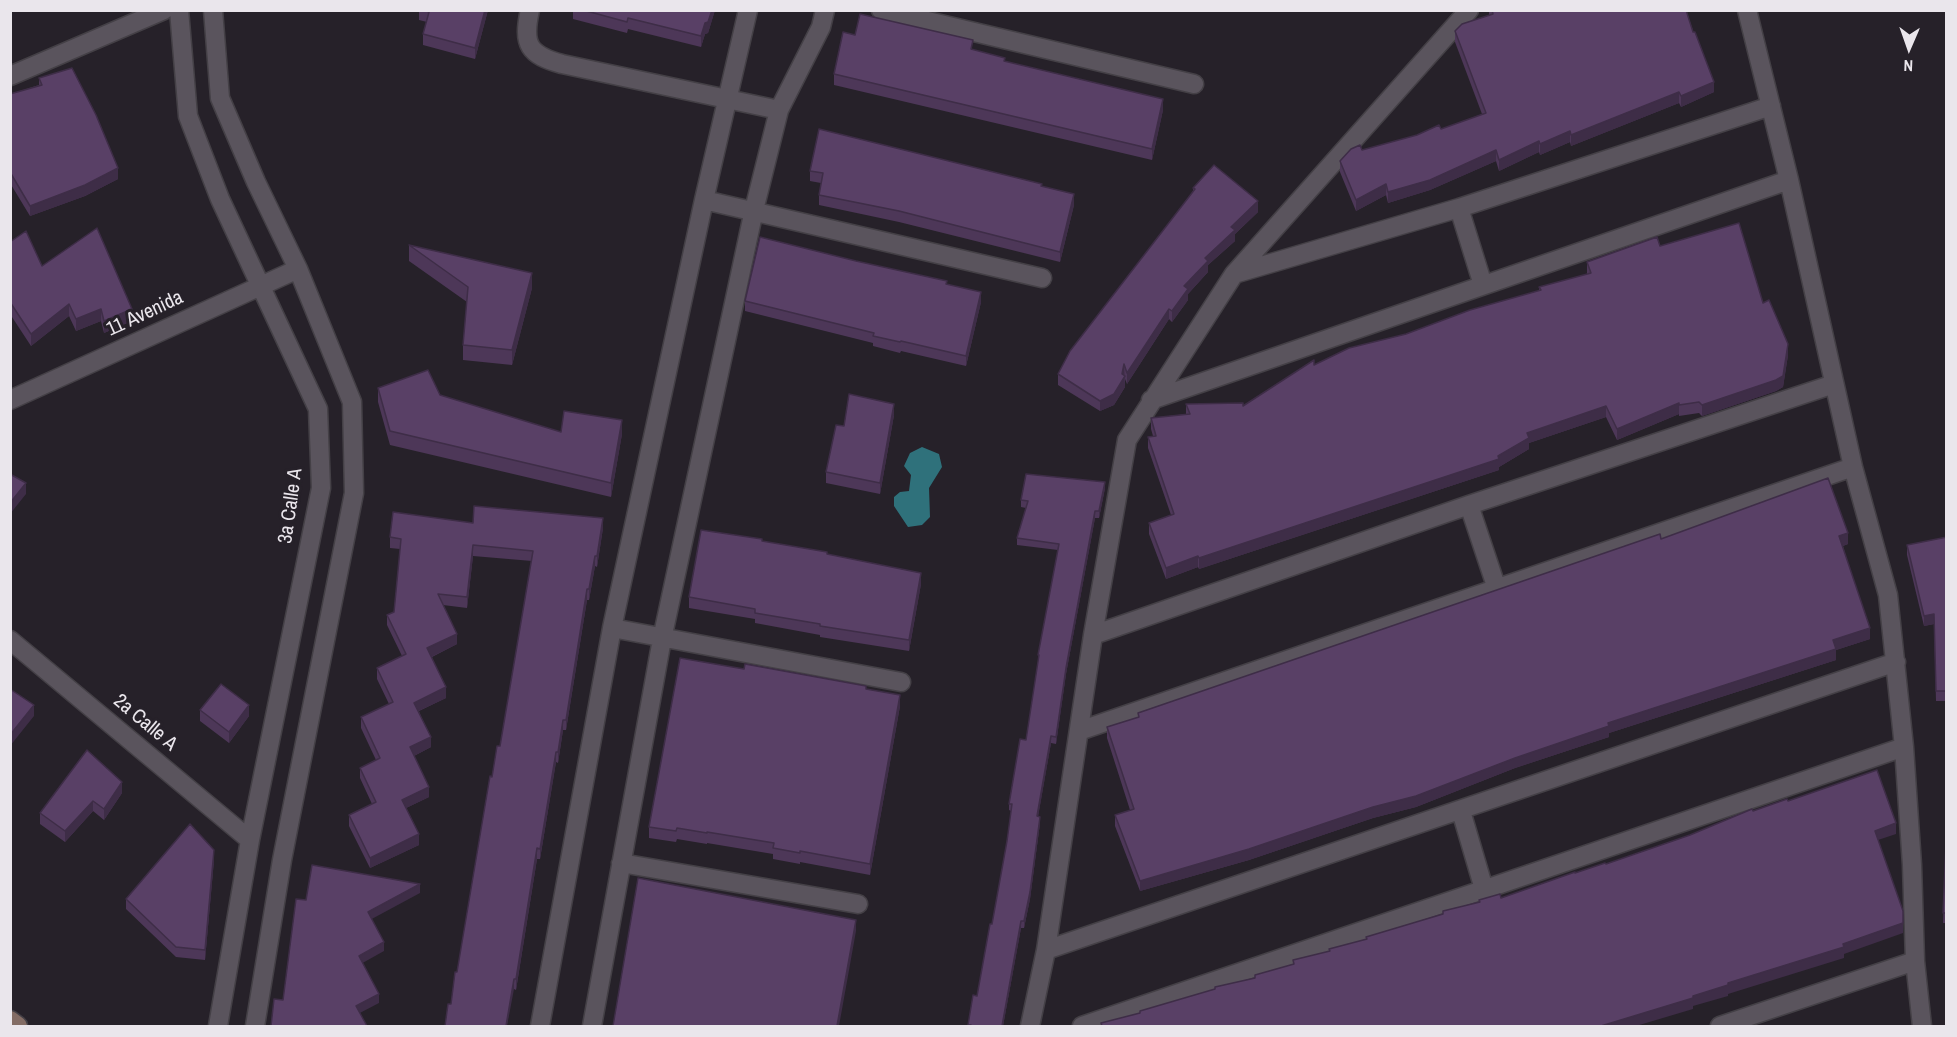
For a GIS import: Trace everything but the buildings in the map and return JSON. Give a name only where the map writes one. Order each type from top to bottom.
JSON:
[{"type":"street","points":[[10,76],[164,10]]},
{"type":"street","name":"3a Calle A","points":[[178,10],[188,116],[220,200],[318,409],[321,488],[250,840],[218,1026]]},
{"type":"street","points":[[213,10],[220,98],[256,182],[298,269],[352,402],[354,493],[282,860],[255,1026]]},
{"type":"street","points":[[530,10],[526,27],[527,40],[532,52],[540,57],[562,64],[779,110]]},
{"type":"street","points":[[540,1026],[612,628],[704,200],[748,10]]},
{"type":"street","points":[[592,1026],[662,639],[754,210],[779,110],[821,27],[825,10]]},
{"type":"street","points":[[880,10],[1194,84]]},
{"type":"street","points":[[1030,1026],[1046,950],[1093,635],[1127,440],[1234,274],[1469,10]]},
{"type":"street","points":[[1748,10],[1790,180],[1853,467],[1888,595],[1904,747],[1912,865],[1915,961],[1922,1026]]},
{"type":"street","points":[[1234,274],[1459,208],[1771,106]]},
{"type":"street","points":[[1151,400],[1790,180]]},
{"type":"street","points":[[704,200],[1042,278]]},
{"type":"street","points":[[1459,208],[1483,285]]},
{"type":"street","name":"11 Avenida","points":[[10,400],[298,269]]},
{"type":"street","points":[[1093,635],[1469,505],[1834,384]]},
{"type":"street","points":[[1079,731],[1853,467]]},
{"type":"street","points":[[1469,505],[1497,589]]},
{"type":"street","points":[[612,628],[901,682]]},
{"type":"street","name":"2a Calle A","points":[[10,640],[250,840]]},
{"type":"street","points":[[1046,950],[1896,662]]},
{"type":"street","points":[[1082,1026],[1904,747]]},
{"type":"street","points":[[1461,811],[1484,889]]},
{"type":"street","points":[[621,863],[858,903]]},
{"type":"street","points":[[1720,1026],[1915,961]]},
{"type":"street","points":[[10,1020],[18,1026]]},
{"type":"water","points":[[922,447],[939,454],[942,467],[929,488],[930,517],[922,525],[908,527],[894,506],[894,497],[900,492],[909,491],[911,475],[904,466],[910,453]]}]
